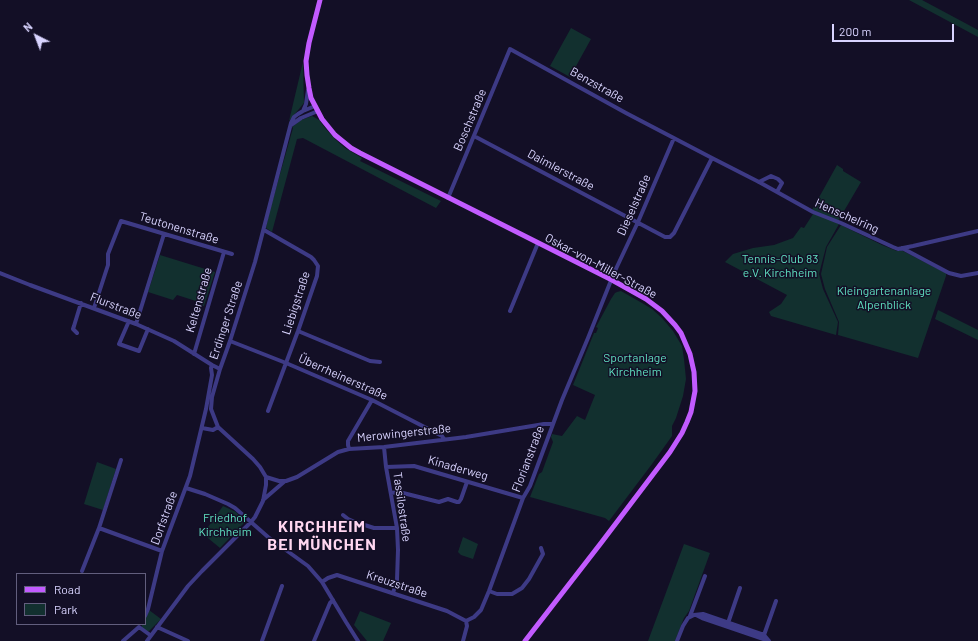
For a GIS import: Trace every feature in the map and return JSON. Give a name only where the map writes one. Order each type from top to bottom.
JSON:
[{"type":"main road","name":"Oskar-von-Miller-Straße","points":[[320,0],[312,27],[306,61],[309,88],[316,108],[322,119],[335,135],[351,148],[366,156],[612,280],[646,299],[669,318],[681,333],[693,363],[695,381],[694,402],[688,422],[677,442],[525,641]]},
{"type":"street","name":"Boschstraße","points":[[448,198],[510,50]]},
{"type":"street","name":"Benzstraße","points":[[510,50],[674,138]]},
{"type":"street","name":"Erdinger Straße","points":[[303,111],[309,88]]},
{"type":"street","name":"Erdinger Straße","points":[[211,409],[212,397],[220,369],[247,288],[264,230],[291,123],[294,117],[303,111],[316,108]]},
{"type":"street","points":[[290,127],[295,121],[316,108]]},
{"type":"street","name":"Daimlerstraße","points":[[474,136],[638,222]]},
{"type":"street","name":"Henschelring","points":[[674,138],[760,182],[813,212],[893,247],[902,248],[913,246],[978,231]]},
{"type":"street","name":"Dieselstraße","points":[[612,280],[674,138]]},
{"type":"street","points":[[638,222],[665,236],[670,236],[674,233],[712,158]]},
{"type":"street","points":[[760,182],[771,176],[778,179],[782,183],[776,191]]},
{"type":"street","name":"Teutonenstraße","points":[[94,308],[108,265],[108,254],[121,221],[232,254]]},
{"type":"street","name":"Liebigstraße","points":[[264,230],[311,257],[318,266],[317,276],[268,411]]},
{"type":"street","points":[[136,324],[164,234]]},
{"type":"street","points":[[510,311],[538,244]]},
{"type":"street","points":[[902,248],[949,273],[960,276],[978,273]]},
{"type":"street","name":"Keltenstraße","points":[[194,354],[224,252]]},
{"type":"street","name":"Flurstraße","points":[[0,273],[148,329],[174,341],[220,369]]},
{"type":"street","name":"Florianstraße","points":[[466,621],[474,617],[481,610],[523,498],[530,486],[552,424],[612,280]]},
{"type":"street","points":[[77,333],[73,329],[81,303]]},
{"type":"street","points":[[128,321],[119,344],[139,351],[148,329]]},
{"type":"street","points":[[298,331],[370,361],[380,362]]},
{"type":"street","name":"Überrheinerstraße","points":[[230,341],[372,400],[442,436],[444,439]]},
{"type":"street","name":"Dorfstraße","points":[[146,614],[162,551],[190,476],[206,409],[212,375],[212,365]]},
{"type":"street","points":[[349,449],[348,441],[372,400]]},
{"type":"street","points":[[147,641],[188,586],[251,522],[263,501],[266,477],[260,467],[218,427],[211,409],[206,409]]},
{"type":"street","name":"Merowingerstraße","points":[[263,501],[286,481],[297,477],[338,452],[349,449],[384,447],[552,424]]},
{"type":"street","points":[[202,428],[212,430],[218,427]]},
{"type":"street","name":"Tassilostraße","points":[[384,447],[397,528],[397,580],[393,593]]},
{"type":"street","points":[[82,571],[99,528],[121,460]]},
{"type":"street","name":"Kinaderweg","points":[[386,467],[414,466],[523,498]]},
{"type":"street","points":[[266,477],[286,481]]},
{"type":"street","points":[[391,493],[408,493],[439,502],[448,499],[459,502],[467,482]]},
{"type":"street","points":[[186,488],[205,494],[235,508],[268,537],[308,566],[322,582],[358,641]]},
{"type":"street","points":[[343,515],[355,522],[374,528],[397,528]]},
{"type":"street","points":[[99,528],[162,551]]},
{"type":"street","points":[[489,591],[497,594],[512,594],[522,588],[544,554],[541,548]]},
{"type":"street","name":"Kreuzstraße","points":[[322,582],[337,575],[447,611],[466,621]]},
{"type":"street","points":[[677,641],[684,622],[690,616],[705,576]]},
{"type":"street","points":[[262,641],[282,586]]},
{"type":"street","points":[[728,623],[740,588]]},
{"type":"street","points":[[314,641],[330,603],[333,600]]},
{"type":"street","points":[[764,635],[776,601]]},
{"type":"street","points":[[690,616],[703,614],[764,635],[769,641]]},
{"type":"street","points":[[696,615],[769,641]]},
{"type":"street","points":[[463,641],[467,626],[466,621]]},
{"type":"street","points":[[123,641],[140,626],[150,635]]},
{"type":"street","points":[[157,628],[188,641]]},
{"type":"green space","points":[[909,0],[922,0],[965,23],[978,30],[978,37]]},
{"type":"green space","points":[[571,28],[591,39],[570,77],[550,66]]},
{"type":"green space","points":[[303,63],[304,103],[289,121],[302,66]]},
{"type":"green space","points":[[312,116],[319,120],[345,148],[362,158],[360,161],[441,201],[436,208],[303,138],[297,139],[272,232],[266,228],[293,128],[292,127],[301,120]]},
{"type":"green space","name":"Tennis-Club 83 e.V. Kirchheim","points":[[837,165],[843,169],[843,171],[861,182],[837,223],[839,224],[826,247],[819,274],[823,289],[838,322],[836,335],[771,316],[769,312],[781,304],[787,295],[725,262],[733,254],[753,248],[774,245],[793,238],[801,227],[804,228],[813,214],[812,210]]},
{"type":"green space","name":"Kleingartenanlage Alpenblick","points":[[841,225],[882,245],[897,251],[901,250],[946,273],[918,358],[838,335],[839,322],[825,289],[821,274],[827,247]]},
{"type":"green space","points":[[160,255],[215,272],[204,306],[198,305],[199,302],[177,295],[173,300],[148,292]]},
{"type":"green space","name":"Sportanlage Kirchheim","points":[[621,291],[652,309],[673,331],[682,346],[686,379],[683,396],[672,426],[672,436],[609,521],[605,518],[530,497],[539,474],[542,472],[553,442],[551,437],[552,434],[562,436],[577,416],[585,420],[595,395],[573,385],[594,333],[596,333],[598,328],[596,327],[615,293]]},
{"type":"green space","points":[[938,310],[978,330],[978,340],[935,319]]},
{"type":"green space","points":[[97,462],[116,469],[103,510],[84,504]]},
{"type":"green space","name":"Friedhof Kirchheim","points":[[223,506],[236,512],[245,522],[220,548],[203,534]]},
{"type":"green space","points":[[463,537],[478,544],[473,559],[461,555],[458,552]]},
{"type":"green space","points":[[684,544],[710,553],[689,611],[684,618],[675,641],[648,641]]},
{"type":"green space","points":[[149,610],[161,619],[149,631],[147,631],[142,628],[142,625],[146,625],[146,617]]},
{"type":"green space","points":[[360,611],[391,623],[383,641],[367,641],[354,625]]},
{"type":"district","name":"KIRCHHEIM BEI MÜNCHEN","points":[[322,536]]}]
